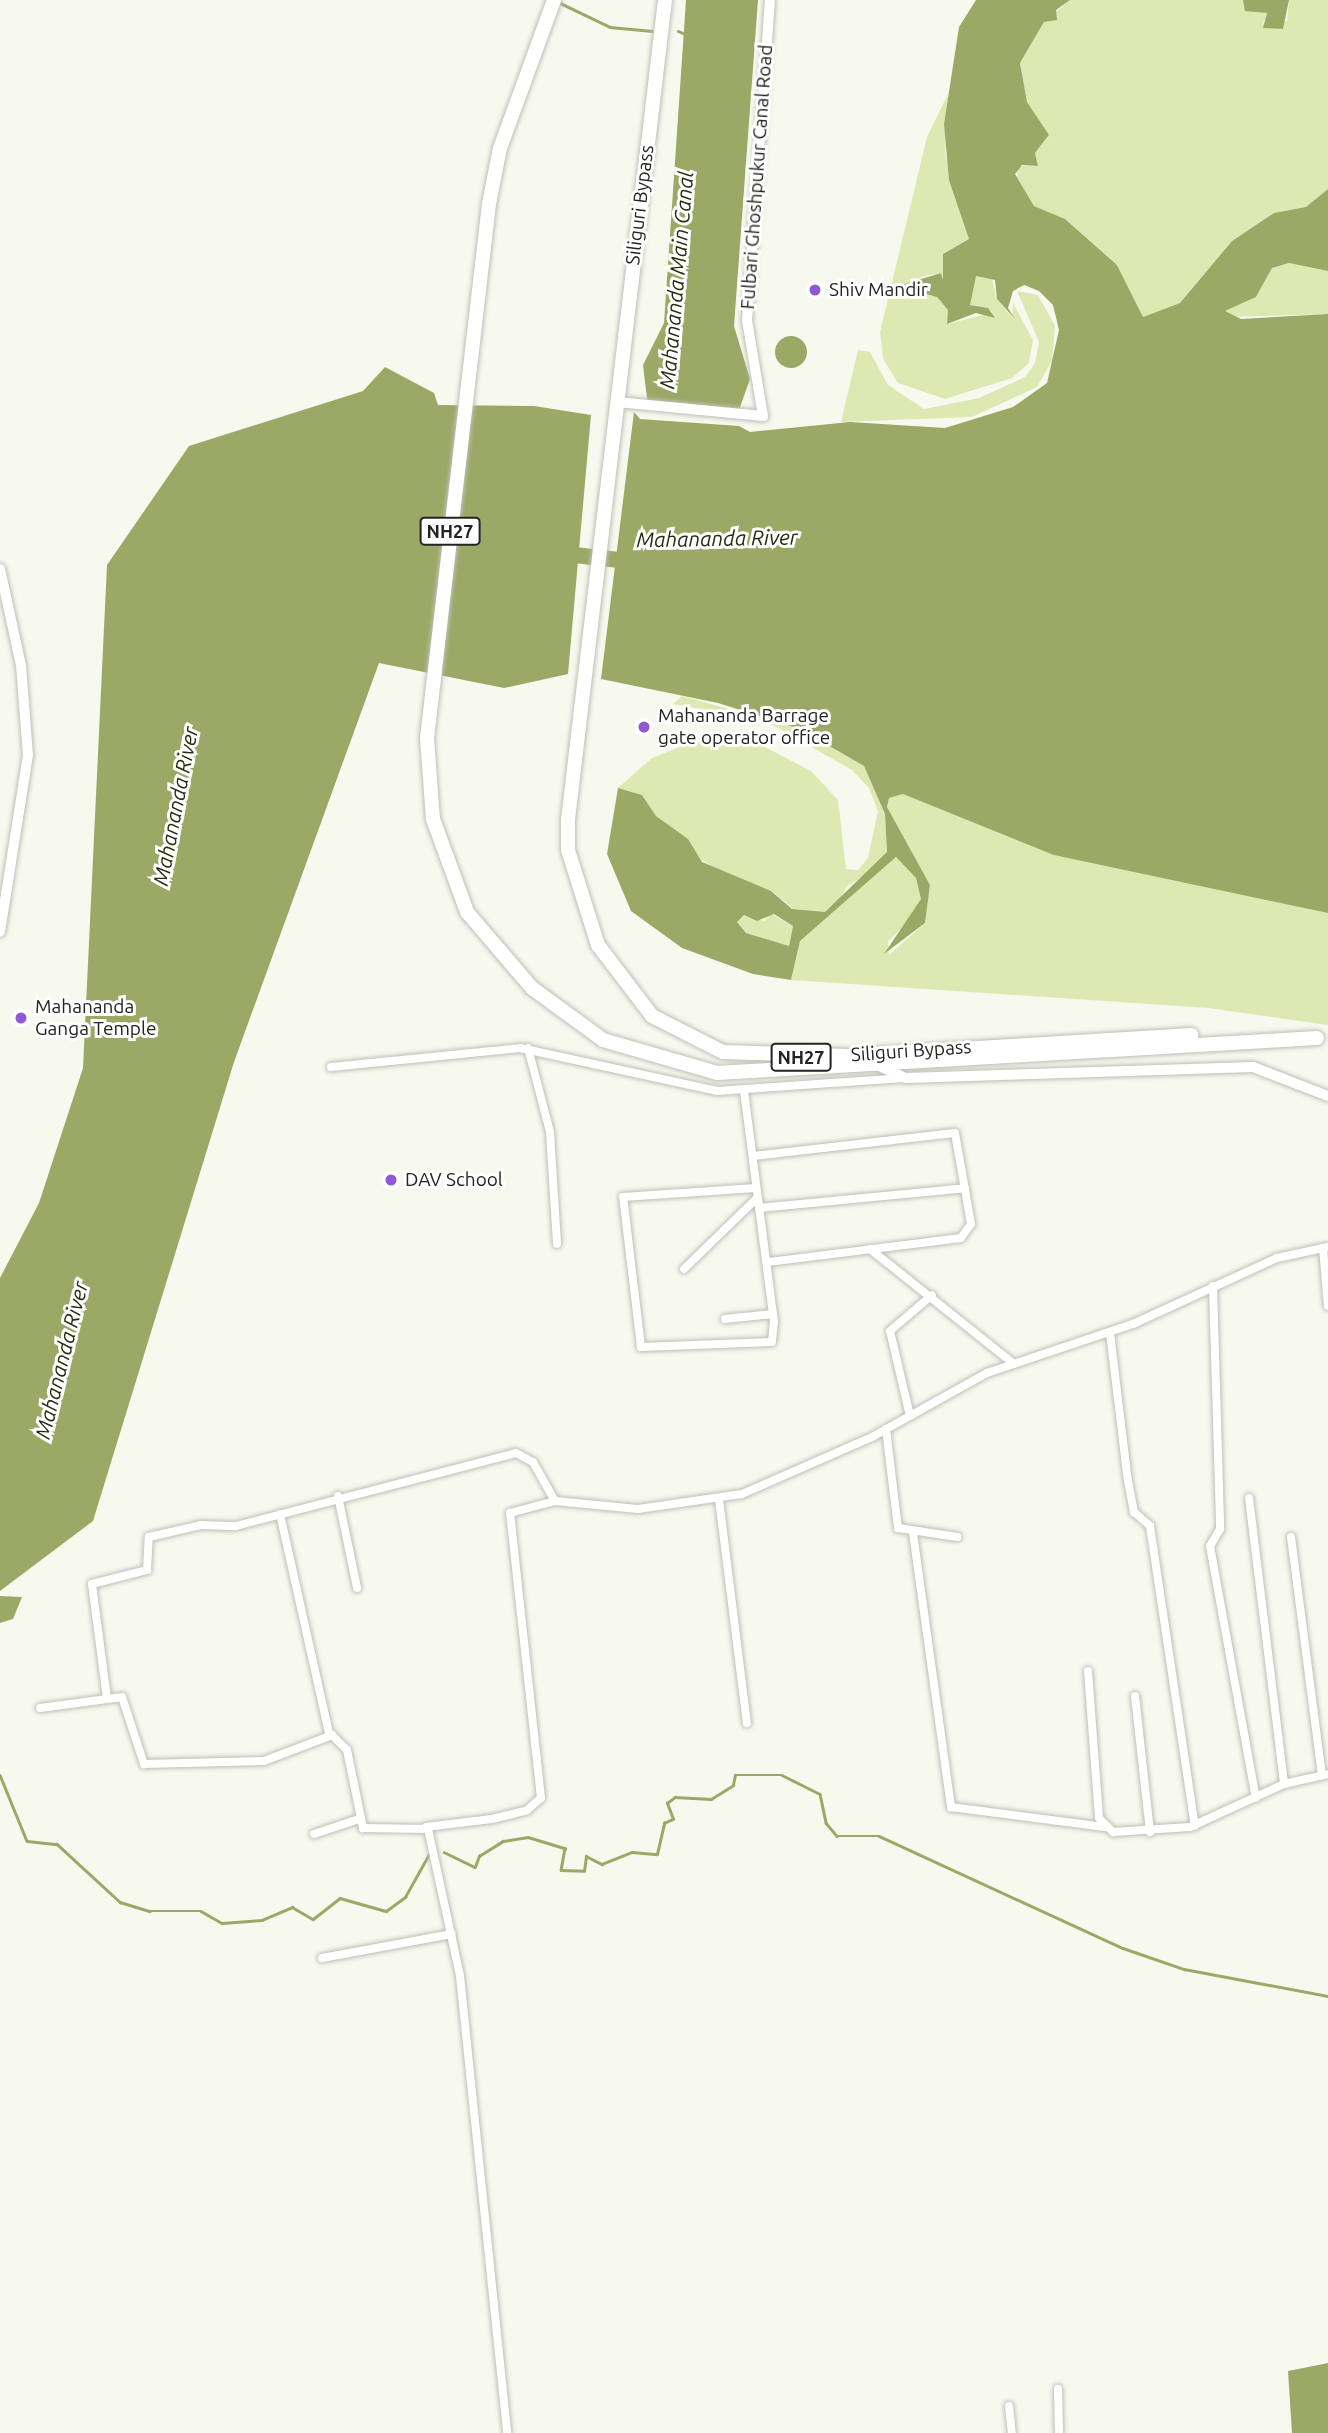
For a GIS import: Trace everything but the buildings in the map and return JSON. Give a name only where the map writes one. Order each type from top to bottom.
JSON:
[{"type":"highway","name":"NH27","points":[[554,0],[500,148],[474,324],[427,738],[433,819],[467,912],[531,988],[603,1040],[717,1073],[881,1067],[1163,1048],[1233,1038],[1323,1038]]},
{"type":"highway","name":"Siliguri Bypass","points":[[665,0],[568,820],[585,917],[621,982],[652,1016],[695,1042],[723,1052],[791,1058],[1261,1031],[1323,1038]]},
{"type":"main road","name":"Fulbari Ghoshpukur Canal Road","points":[[616,406],[763,416],[747,320],[770,0]]},
{"type":"main road","points":[[0,569],[21,666],[28,755],[0,932]]},
{"type":"main road","points":[[881,1067],[906,1078],[1209,1065],[1272,1069],[1328,1096]]},
{"type":"street","points":[[528,1048],[551,1132],[557,1244]]},
{"type":"street","points":[[331,1068],[528,1048],[690,1088],[744,1091],[906,1078]]},
{"type":"street","points":[[744,1091],[773,1314],[772,1342],[761,1347],[660,1351],[638,1343],[623,1197],[756,1188]]},
{"type":"street","points":[[753,1156],[955,1133],[971,1224],[967,1235],[767,1262]]},
{"type":"street","points":[[759,1208],[965,1188]]},
{"type":"street","points":[[684,1269],[757,1198]]},
{"type":"street","points":[[280,1514],[328,1734],[347,1750],[359,1819],[369,1832],[426,1827],[515,1813],[541,1798],[507,1518],[555,1502],[638,1509],[719,1499],[806,1468],[1014,1364],[1110,1332],[1277,1258],[1326,1247],[1328,1306]]},
{"type":"street","points":[[870,1249],[932,1295],[1014,1364]]},
{"type":"street","points":[[1213,1286],[1210,1366],[1220,1529],[1210,1546],[1255,1798]]},
{"type":"street","points":[[910,1416],[890,1331],[932,1295]]},
{"type":"street","points":[[724,1319],[773,1314]]},
{"type":"street","points":[[1110,1332],[1130,1491],[1134,1512],[1150,1527],[1195,1826]]},
{"type":"street","points":[[886,1429],[898,1528],[913,1533],[957,1537]]},
{"type":"street","points":[[107,1698],[94,1580],[147,1570],[149,1537],[280,1514],[338,1496],[521,1453],[533,1462],[555,1502]]},
{"type":"street","points":[[338,1496],[357,1588]]},
{"type":"street","points":[[1249,1498],[1284,1784]]},
{"type":"street","points":[[719,1499],[747,1723]]},
{"type":"street","points":[[913,1533],[951,1807],[1150,1832],[1195,1826],[1284,1784],[1325,1775],[1291,1538]]},
{"type":"street","points":[[1088,1671],[1105,1827]]},
{"type":"street","points":[[1135,1696],[1150,1832]]},
{"type":"street","points":[[40,1708],[107,1698],[124,1700],[144,1764],[276,1759],[328,1734]]},
{"type":"street","points":[[314,1834],[359,1819]]},
{"type":"street","points":[[426,1827],[452,1934],[507,2433]]},
{"type":"street","points":[[321,1958],[452,1934]]},
{"type":"street","points":[[1058,2389],[1059,2433]]},
{"type":"street","points":[[1009,2406],[1012,2433]]},
{"type":"shaded area","points":[[1070,0],[1243,0],[1252,11],[1267,13],[1263,24],[1287,21],[1289,0],[1328,0],[1328,189],[1306,207],[1274,213],[1232,241],[1180,303],[1143,317],[1117,265],[1065,219],[1034,206],[1017,178],[1018,166],[1038,166],[1035,153],[1049,136],[1027,102],[1020,63],[1044,22]]},
{"type":"shaded area","points":[[948,94],[945,152],[969,239],[946,252],[943,280],[941,273],[925,276],[898,288],[935,295],[948,310],[948,324],[994,312],[969,304],[975,276],[992,279],[997,299],[1012,317],[1013,303],[1033,340],[1029,363],[1012,378],[945,399],[898,383],[883,359],[880,332],[927,137]]},
{"type":"shaded area","points":[[1289,263],[1328,271],[1328,314],[1228,317],[1225,311],[1256,297],[1272,268]]},
{"type":"shaded area","points":[[1017,291],[1038,295],[1055,326],[1052,361],[1037,387],[972,417],[841,422],[858,350],[870,352],[888,385],[924,409],[979,398],[1025,377],[1035,363],[1039,342]]},
{"type":"shaded area","points":[[682,696],[800,729],[864,766],[885,814],[887,852],[876,869],[847,886],[836,906],[825,913],[793,909],[772,891],[734,880],[695,856],[692,845],[656,816],[642,795],[618,788],[652,758],[687,744],[725,739],[763,746],[811,771],[838,800],[846,869],[858,870],[868,858],[878,811],[869,788],[852,770],[764,720],[673,704]]},
{"type":"shaded area","points":[[903,794],[1328,913],[1328,1025],[1208,1008],[791,980],[800,941],[896,857],[916,878],[922,899],[913,918],[888,941],[889,955],[925,923],[930,885],[887,807],[889,798]]},
{"type":"shaded area","points":[[772,914],[793,926],[789,946],[746,933],[737,922],[744,915],[764,921]]},
{"type":"water","name":"Mahananda Main Canal","points":[[686,0],[758,0],[734,326],[750,379],[739,410],[648,405],[645,382],[643,365],[664,323]]},
{"type":"water","points":[[976,0],[1070,0],[1056,10],[1057,20],[1044,22],[1020,63],[1027,102],[1049,135],[1035,153],[1038,166],[1022,165],[1015,174],[1034,206],[1065,219],[1117,265],[1143,317],[1180,303],[1232,241],[1274,213],[1306,207],[1328,189],[1328,271],[1289,263],[1272,268],[1256,297],[1225,311],[1241,319],[1328,314],[1328,913],[1054,855],[903,794],[889,798],[887,807],[930,885],[925,923],[884,954],[921,899],[916,878],[896,857],[800,941],[791,980],[753,974],[682,948],[631,911],[607,854],[618,788],[642,795],[656,816],[688,839],[702,862],[771,891],[792,909],[825,912],[887,852],[885,814],[864,766],[800,729],[718,703],[601,679],[634,412],[640,419],[739,426],[750,432],[850,422],[945,428],[1013,407],[1047,383],[1059,330],[1053,305],[1039,291],[1024,285],[1013,291],[1008,308],[1015,319],[997,299],[995,280],[976,276],[970,305],[988,308],[995,318],[976,313],[947,324],[948,310],[937,297],[898,286],[941,273],[943,280],[943,254],[969,239],[949,180],[944,124],[959,27]],"holes":[[[774,914],[793,926],[789,946],[746,933],[737,922],[744,915],[757,921]]]},
{"type":"water","points":[[1243,0],[1289,0],[1283,29],[1263,28],[1267,13],[1245,11]]},
{"type":"water","points":[[791,336],[802,341],[807,352],[802,363],[791,368],[780,363],[775,352],[780,341]]},
{"type":"water","points":[[385,367],[434,393],[438,405],[534,406],[591,415],[568,674],[504,688],[379,663],[234,1062],[93,1521],[0,1591],[0,1278],[39,1203],[83,1068],[107,565],[189,446],[363,391]]},
{"type":"water","points":[[0,1596],[22,1597],[13,1619],[0,1623]]},
{"type":"water","points":[[1328,2363],[1328,2433],[1292,2433],[1288,2371]]},
{"type":"waterway","points":[[560,3],[610,27],[652,31]]},
{"type":"waterway","points":[[678,31],[683,33]]},
{"type":"waterway","name":"Mahananda River","points":[[557,553],[636,562]]},
{"type":"waterway","points":[[0,1775],[27,1841],[57,1844],[120,1902],[150,1911],[201,1911],[222,1923],[262,1920],[292,1907],[313,1919],[340,1898],[386,1911],[405,1897],[429,1854]]},
{"type":"waterway","points":[[444,1852],[475,1867],[479,1856],[503,1841],[528,1837],[565,1848],[561,1870],[584,1871],[586,1856],[602,1864],[632,1852],[657,1854],[664,1823],[673,1819],[667,1803],[675,1797],[711,1799],[733,1785],[735,1775],[782,1775],[820,1794],[826,1823],[837,1836],[879,1836],[1123,1948],[1184,1969],[1328,1996]]},
{"type":"place","name":"Shiv Mandir","points":[[815,290]]},
{"type":"place","name":"Mahananda Barrage gate operator office","points":[[644,727]]},
{"type":"place","name":"Mahananda Ganga Temple","points":[[21,1018]]},
{"type":"place","name":"DAV School","points":[[391,1180]]}]
